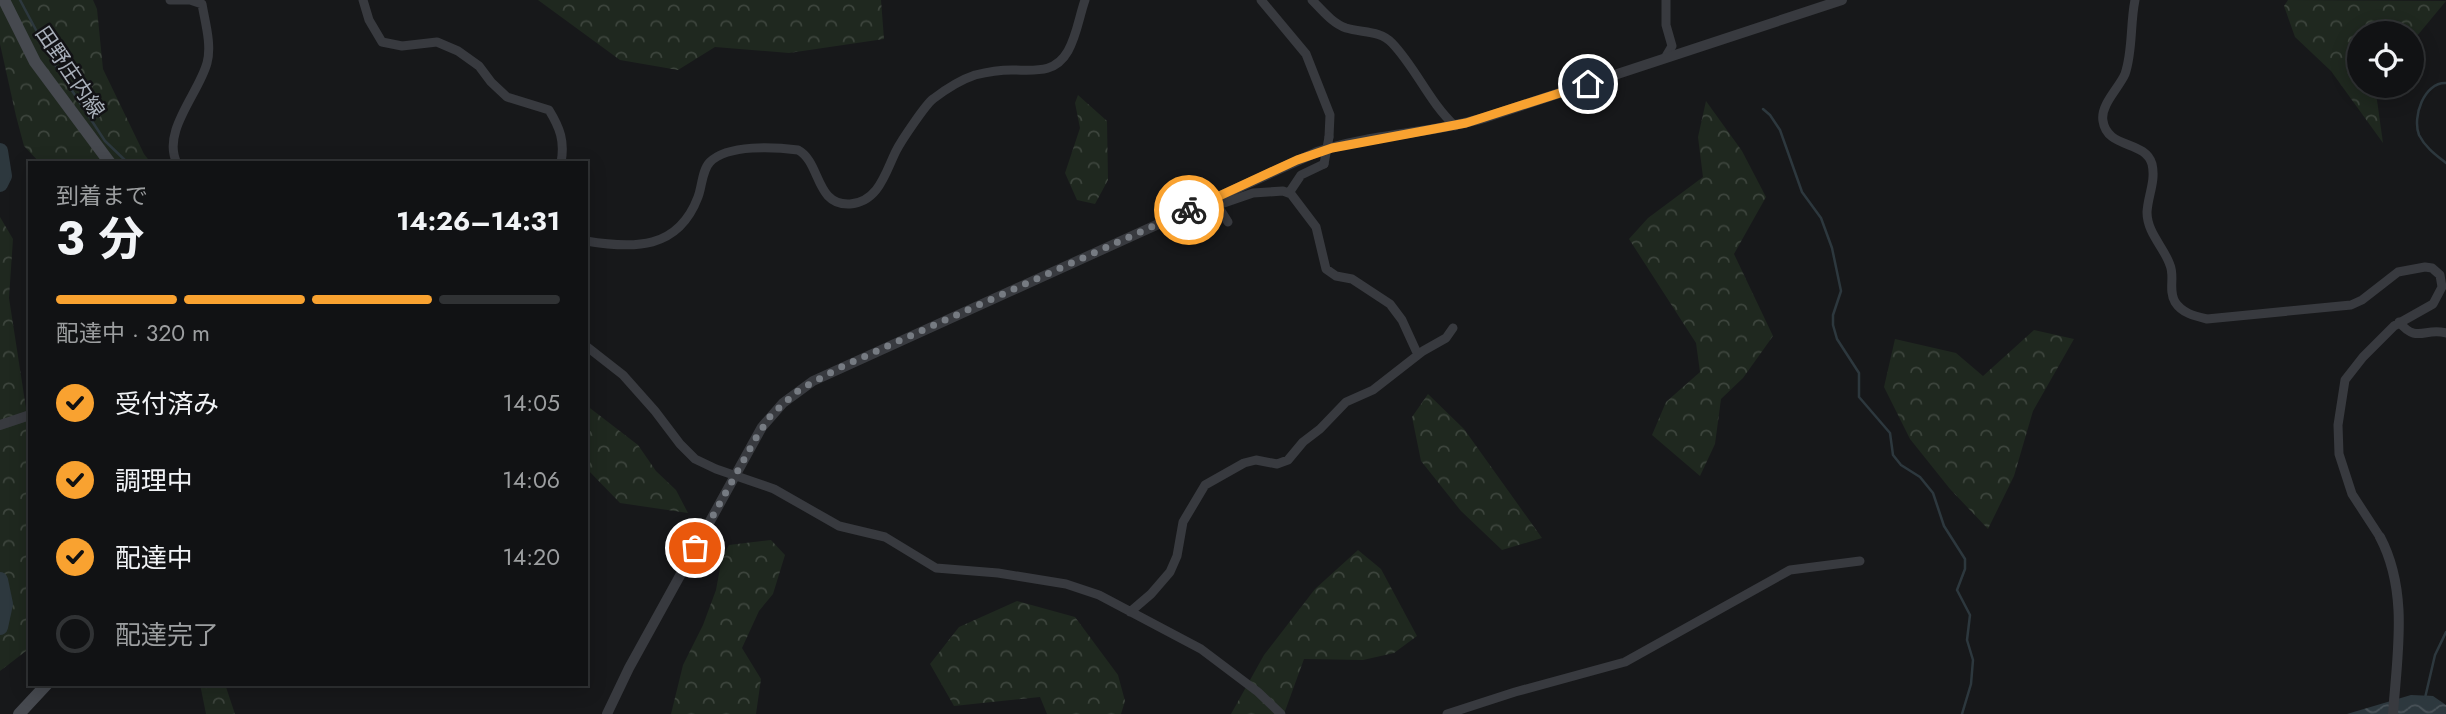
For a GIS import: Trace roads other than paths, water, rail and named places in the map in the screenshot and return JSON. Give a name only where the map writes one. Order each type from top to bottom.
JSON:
[{"type":"main road","name":"田野庄内線","points":[[4,0],[35,62],[109,161]]},
{"type":"main road","points":[[19,714],[45,686]]},
{"type":"street","points":[[170,0],[190,0],[202,4],[209,50],[198,89],[177,125],[173,145],[177,161]]},
{"type":"street","points":[[363,0],[369,20],[382,42],[402,46],[437,42],[458,51],[479,66],[507,97],[549,110],[559,128],[564,146],[561,161]]},
{"type":"street","points":[[588,242],[633,245],[671,234],[683,226],[697,200],[707,165],[715,158],[743,149],[798,149],[808,160],[818,183],[829,197],[848,204],[863,200],[874,193],[885,179],[901,142],[932,100],[961,80],[976,75],[1000,71],[1040,71],[1057,64],[1074,37],[1085,0]]},
{"type":"street","points":[[1261,0],[1306,54],[1330,115],[1324,164],[1301,176],[1289,193]]},
{"type":"street","points":[[1312,0],[1336,23],[1378,34],[1392,42],[1436,105],[1455,126]]},
{"type":"street","points":[[1665,58],[1672,46],[1666,25],[1666,0]]},
{"type":"street","points":[[607,714],[625,675],[771,415],[794,393],[813,381],[1214,201],[1297,160],[1332,148],[1455,126],[1842,0]]},
{"type":"street","points":[[2135,0],[2128,65],[2102,120],[2108,133],[2117,141],[2142,150],[2150,159],[2153,180],[2147,215],[2152,232],[2170,265],[2172,295],[2178,306],[2191,315],[2207,319],[2340,307],[2362,300],[2387,278],[2399,272],[2425,267],[2436,270],[2442,281],[2437,298],[2429,307],[2399,322],[2376,342],[2346,376],[2338,425],[2339,454],[2349,489],[2390,556],[2398,589],[2393,714]]},
{"type":"street","points":[[1214,201],[1221,204],[1253,193],[1289,193]]},
{"type":"street","points":[[1289,193],[1316,227],[1326,269],[1336,276],[1352,279],[1390,304],[1402,320],[1418,355]]},
{"type":"street","points":[[1214,201],[1228,222]]},
{"type":"street","points":[[2399,322],[2406,330],[2418,335],[2436,331],[2446,333]]},
{"type":"street","points":[[1130,612],[1151,594],[1170,572],[1177,556],[1183,522],[1205,485],[1227,471],[1251,461],[1277,464],[1288,460],[1303,442],[1346,402],[1373,390],[1418,355],[1447,338],[1453,328]]},
{"type":"street","points":[[588,348],[623,375],[656,411],[687,452],[705,464],[787,495],[839,526],[885,537],[936,568],[998,573],[1066,584],[1090,591],[1201,649],[1250,685],[1281,714]]},
{"type":"street","points":[[0,425],[28,416]]},
{"type":"street","points":[[1447,714],[1515,692],[1625,663],[1790,570],[1860,561]]},
{"type":"water","points":[[2411,695],[2433,696],[2446,705],[2446,714],[2347,714]]},
{"type":"waterway","points":[[20,0],[52,60],[105,141],[126,161]]},
{"type":"waterway","points":[[2446,83],[2438,84],[2426,94],[2417,119],[2421,139],[2446,163]]},
{"type":"waterway","points":[[1763,109],[1780,130],[1802,192],[1821,218],[1832,248],[1841,291],[1833,315],[1833,325],[1837,339],[1859,373],[1859,397],[1890,433],[1893,455],[1901,465],[1920,477],[1933,493],[1944,526],[1965,559],[1965,569],[1957,590],[1970,615],[1967,640],[1973,660],[1971,684],[1962,714]]},
{"type":"waterway","points":[[0,151],[4,176],[0,184]]},
{"type":"waterway","points":[[0,580],[5,604],[0,627]]},
{"type":"waterway","points":[[2425,698],[2435,655],[2446,632]]}]
